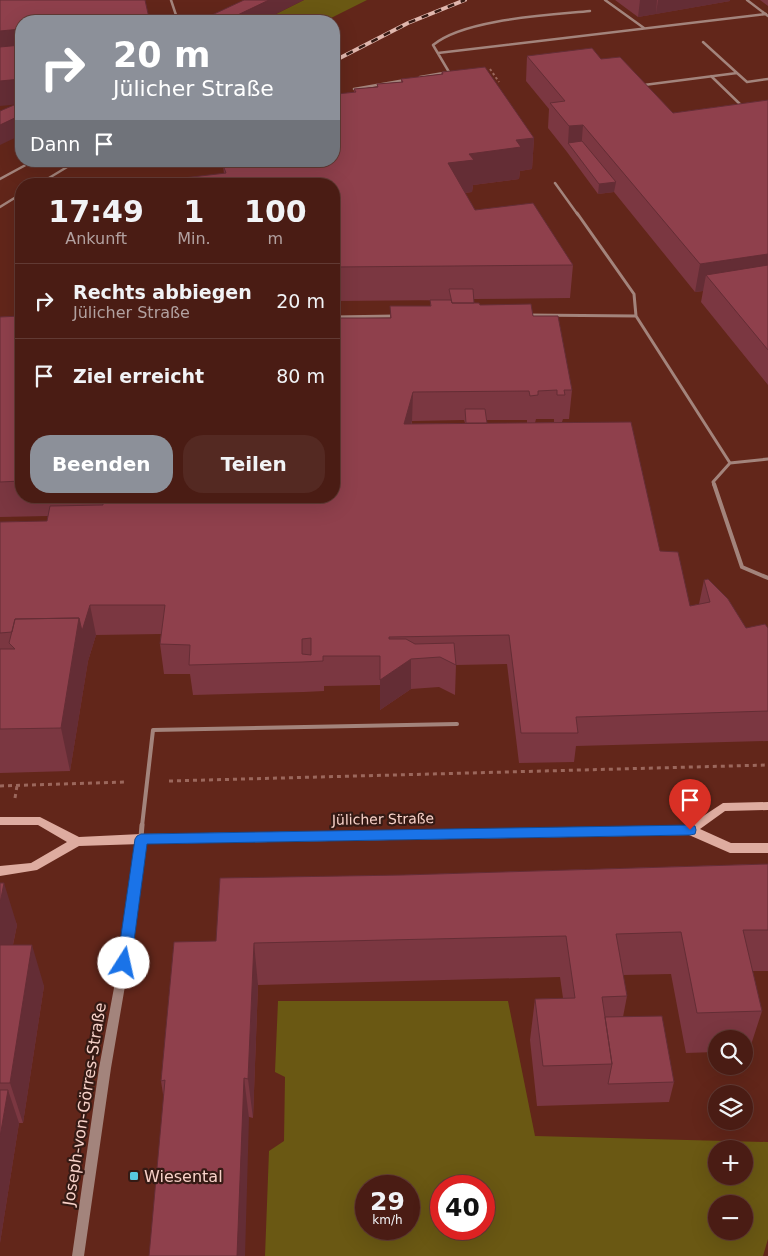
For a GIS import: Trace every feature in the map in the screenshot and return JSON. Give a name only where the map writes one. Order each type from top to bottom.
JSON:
[{"type":"main road","points":[[690,830],[723,807],[768,806]]},
{"type":"main road","points":[[0,821],[40,821],[77,842]]},
{"type":"main road","name":"Jülicher Straße","points":[[0,871],[34,868],[77,842],[141,839],[690,830],[730,848],[768,848]]},
{"type":"street","name":"Joseph-von-Görres-Straße","points":[[78,1256],[105,1068],[128,945],[141,839]]},
{"type":"lane","points":[[171,0],[176,15]]},
{"type":"lane","points":[[605,0],[645,28]]},
{"type":"lane","points":[[746,0],[767,15]]},
{"type":"lane","points":[[449,72],[433,44],[434,42],[486,24],[590,11]]},
{"type":"lane","points":[[438,53],[767,15]]},
{"type":"lane","points":[[704,42],[748,82],[768,79]]},
{"type":"lane","points":[[354,89],[488,67]]},
{"type":"lane","points":[[642,85],[737,73]]},
{"type":"lane","points":[[711,76],[748,112]]},
{"type":"lane","points":[[0,179],[22,167]]},
{"type":"lane","points":[[49,178],[66,167]]},
{"type":"lane","points":[[555,184],[634,294],[636,316],[730,463]]},
{"type":"lane","points":[[0,207],[15,198]]},
{"type":"lane","points":[[521,315],[636,316]]},
{"type":"lane","points":[[340,317],[402,316]]},
{"type":"lane","points":[[768,459],[730,463],[713,482],[742,567],[768,578]]},
{"type":"lane","points":[[141,839],[153,730],[457,724]]},
{"type":"path","points":[[488,67],[499,82]]},
{"type":"path","points":[[0,786],[768,765]]},
{"type":"shaded area","points":[[304,0],[367,0],[337,15],[274,15]]},
{"type":"shaded area","points":[[278,1001],[508,1001],[535,1136],[708,1140],[708,1185],[753,1185],[753,1142],[768,1142],[768,1239],[763,1256],[265,1256],[269,1151],[284,1141],[285,1077],[275,1072]]},
{"type":"building","points":[[0,0],[145,0],[148,15],[15,15],[15,30],[0,31]]},
{"type":"building","points":[[244,0],[269,0],[238,15],[212,15]]},
{"type":"building","points":[[15,46],[15,80],[0,81],[0,47]]},
{"type":"building","points":[[592,48],[601,59],[620,57],[673,113],[768,100],[768,254],[700,264],[583,125],[569,126],[550,103],[565,101],[527,56]]},
{"type":"building","points":[[485,67],[534,138],[516,140],[521,147],[469,154],[474,160],[448,163],[475,210],[533,203],[573,265],[340,267],[340,178],[183,178],[226,173],[224,167],[340,167],[340,94],[356,92],[354,89],[378,87],[377,84],[403,82],[401,79],[443,74],[442,72]]},
{"type":"building","points":[[15,105],[15,118],[0,125],[0,111]]},
{"type":"building","points":[[582,141],[616,182],[599,184],[568,143]]},
{"type":"building","points":[[768,265],[768,350],[706,275]]},
{"type":"building","points":[[449,289],[473,289],[474,303],[452,303]]},
{"type":"building","points":[[430,300],[451,300],[452,303],[479,303],[480,305],[531,304],[533,316],[558,316],[572,390],[564,390],[565,395],[557,395],[557,390],[538,391],[538,395],[530,396],[529,391],[413,392],[404,424],[631,422],[660,551],[678,552],[690,606],[710,602],[704,580],[708,579],[728,599],[746,628],[765,624],[768,628],[768,711],[576,717],[578,733],[521,733],[509,635],[389,637],[389,639],[406,639],[415,644],[454,643],[456,665],[440,657],[411,659],[380,680],[380,656],[323,656],[323,661],[189,665],[190,645],[160,644],[165,605],[90,605],[82,631],[79,618],[15,619],[12,632],[0,633],[0,522],[47,521],[50,506],[103,505],[103,503],[340,503],[340,318],[391,318],[390,306],[431,306]],"holes":[[[311,638],[311,655],[302,654],[302,639]]]},
{"type":"building","points":[[15,316],[15,481],[0,482],[0,317]]},
{"type":"building","points":[[465,409],[485,409],[487,423],[466,423]]},
{"type":"building","points":[[79,618],[61,728],[0,729],[0,649],[15,649],[9,643],[15,619]]},
{"type":"building","points":[[768,864],[768,930],[743,930],[762,1011],[697,1013],[681,932],[616,934],[627,996],[602,997],[612,1064],[543,1066],[535,999],[575,998],[566,936],[254,943],[248,1079],[244,1078],[237,1256],[149,1256],[165,1080],[161,1081],[174,942],[216,941],[220,878],[403,875]]},
{"type":"building","points":[[0,883],[4,883],[0,903]]},
{"type":"building","points":[[0,945],[32,945],[10,1083],[0,1083]]},
{"type":"building","points":[[662,1016],[674,1082],[608,1084],[612,1064],[605,1017]]},
{"type":"building","points":[[0,1090],[8,1090],[0,1137]]},
{"type":"railway","points":[[340,58],[408,23],[465,0]]},
{"type":"place","name":"Wiesental","points":[[134,1176]]},
{"type":"route","points":[[124,963],[128,945],[141,839],[690,830]]}]
